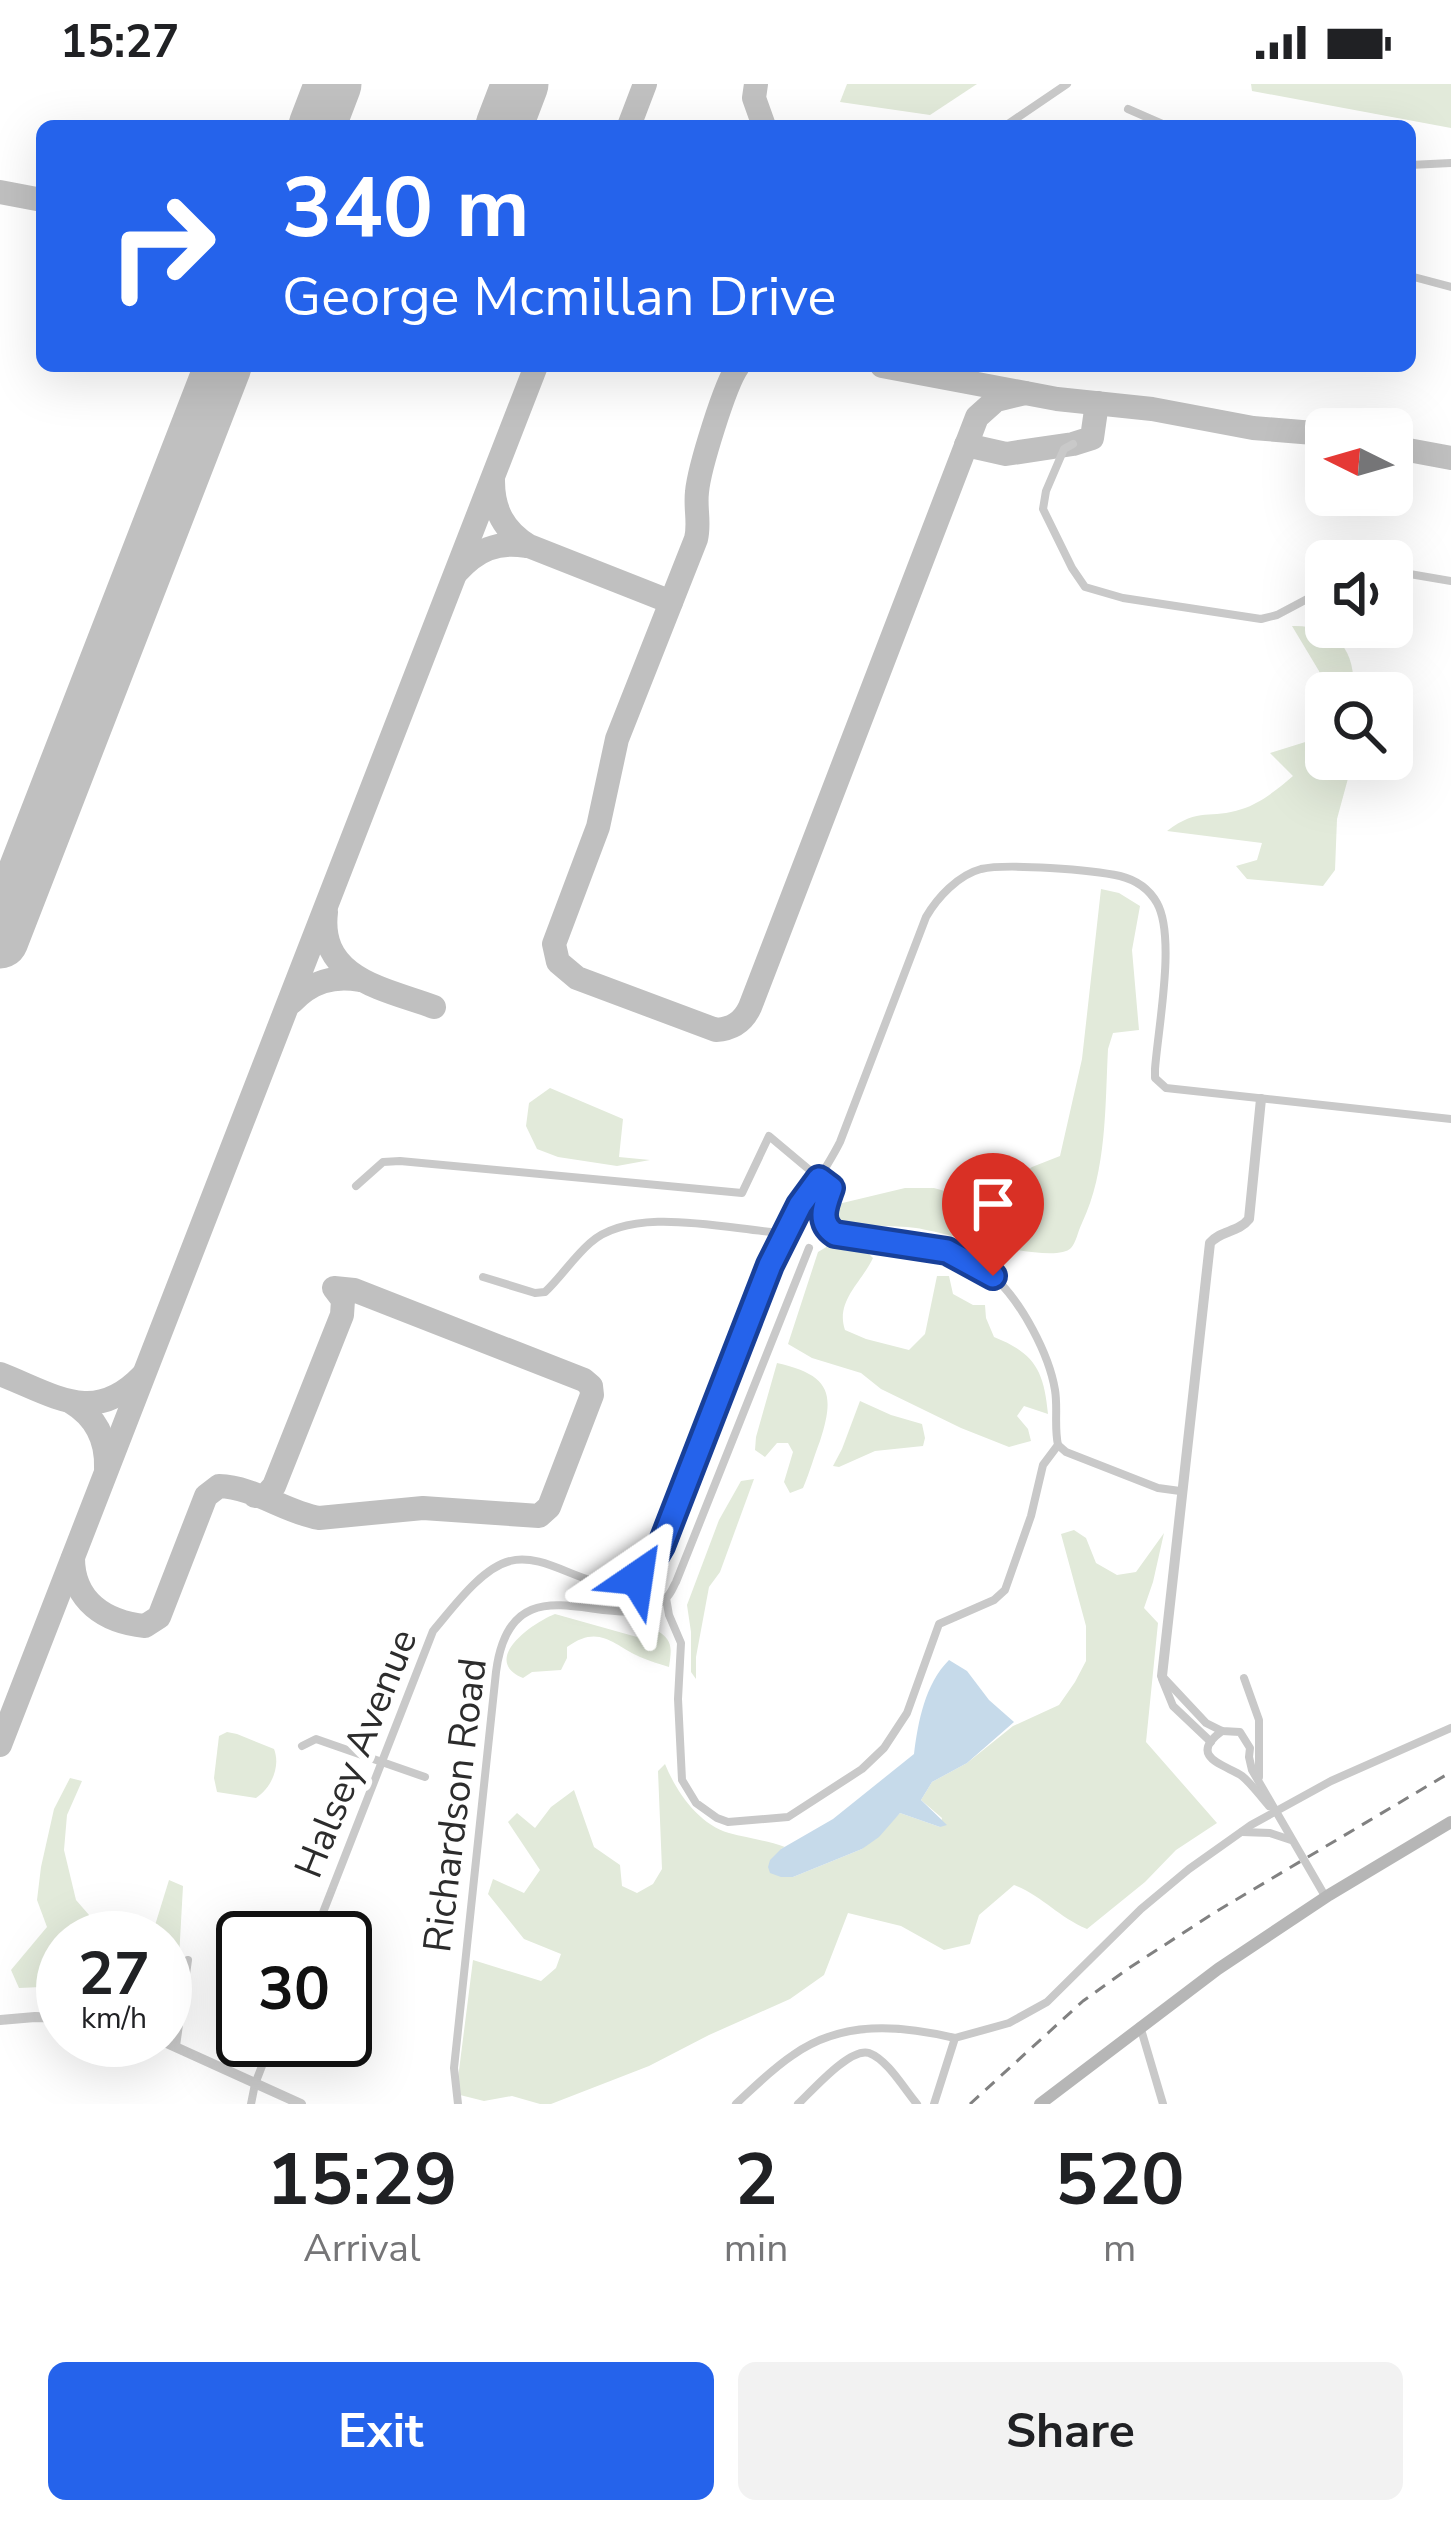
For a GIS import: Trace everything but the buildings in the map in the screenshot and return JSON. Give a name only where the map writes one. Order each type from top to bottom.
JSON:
[{"type":"main road","points":[[1040,2104],[1218,1969],[1451,1822]]},
{"type":"street","points":[[1014,120],[1066,84]]},
{"type":"street","points":[[1128,109],[1153,120]]},
{"type":"street","points":[[1416,165],[1451,164]]},
{"type":"street","points":[[1416,277],[1451,286]]},
{"type":"street","points":[[1073,444],[1064,449],[1043,509],[1084,587],[1120,598],[1261,619],[1305,600]]},
{"type":"street","points":[[1413,575],[1451,581]]},
{"type":"street","name":"Halsey Avenue","points":[[324,1911],[433,1631],[463,1596],[512,1560],[528,1560],[617,1586],[647,1570],[661,1546],[784,1233],[839,1142],[926,917],[946,891],[969,874],[981,869],[1066,870],[1120,876],[1146,889],[1160,908],[1166,932],[1155,1078],[1166,1088],[1451,1119]]},
{"type":"street","points":[[1211,1742],[1173,1706],[1162,1676],[1210,1243],[1237,1231],[1249,1219],[1262,1099]]},
{"type":"street","points":[[356,1186],[383,1162],[400,1161],[742,1193],[769,1136],[831,1188],[823,1214],[835,1234],[947,1251],[993,1276],[1045,1353],[1054,1385],[1058,1445],[1042,1465],[1005,1590],[994,1600],[939,1624],[907,1713],[884,1748],[862,1769],[788,1817],[728,1822],[706,1811],[682,1780],[678,1732],[681,1643],[666,1598],[809,1248]]},
{"type":"street","points":[[483,1277],[545,1292],[592,1241],[610,1230],[644,1221],[784,1233]]},
{"type":"street","points":[[1058,1445],[1158,1488],[1180,1491]]},
{"type":"street","name":"Richardson Road","points":[[458,2104],[454,2068],[496,1672],[505,1638],[519,1619],[539,1608],[575,1605],[638,1611],[666,1598]]},
{"type":"street","points":[[1162,1676],[1206,1723],[1240,1732],[1250,1748],[1252,1770],[1325,1898]]},
{"type":"street","points":[[1244,1678],[1258,1720],[1259,1779]]},
{"type":"street","points":[[736,2104],[793,2054],[828,2036],[896,2026],[955,2038],[1010,2023],[1047,2002],[1141,1909],[1240,1832],[1331,1781],[1451,1728]]},
{"type":"street","points":[[1222,1730],[1211,1742],[1211,1757],[1221,1768],[1241,1775],[1274,1811]]},
{"type":"street","points":[[302,1746],[316,1739],[425,1778]]},
{"type":"street","points":[[1231,1770],[1249,1757]]},
{"type":"street","points":[[1240,1832],[1270,1833],[1291,1840]]},
{"type":"street","points":[[0,2020],[36,2017]]},
{"type":"street","points":[[1140,2026],[1163,2104]]},
{"type":"street","points":[[934,2104],[955,2038]]},
{"type":"street","points":[[798,2104],[842,2062],[864,2052],[889,2070],[916,2104]]},
{"type":"street","points":[[192,2055],[301,2104]]},
{"type":"street","points":[[251,2104],[262,2067]]},
{"type":"green space","points":[[847,84],[977,84],[930,115],[840,102]]},
{"type":"green space","points":[[1251,84],[1451,84],[1451,128],[1416,120],[1252,91]]},
{"type":"green space","points":[[1292,626],[1305,627],[1305,648]]},
{"type":"green space","points":[[1305,648],[1344,648],[1352,672],[1319,671]]},
{"type":"green space","points":[[1305,742],[1305,780],[1348,780],[1337,819],[1335,870],[1323,886],[1247,879],[1236,866],[1257,860],[1262,843],[1167,831],[1197,816],[1249,806],[1293,776],[1270,753]]},
{"type":"green space","points":[[1101,889],[1140,906],[1132,950],[1139,1030],[1113,1033],[1108,1049],[1100,1160],[1073,1246],[1043,1253],[916,1228],[841,1225],[834,1205],[905,1188],[934,1188],[962,1196],[1001,1190],[1032,1167],[1060,1156],[1082,1059]]},
{"type":"green space","points":[[550,1088],[623,1119],[619,1157],[650,1160],[617,1166],[537,1149],[526,1126],[529,1103]]},
{"type":"green space","points":[[828,1246],[866,1251],[873,1258],[851,1292],[843,1320],[845,1330],[866,1339],[909,1350],[925,1334],[937,1276],[949,1276],[953,1294],[973,1305],[985,1305],[994,1337],[1028,1357],[1044,1386],[1048,1414],[1024,1406],[1017,1416],[1031,1441],[1009,1447],[961,1428],[881,1389],[861,1373],[812,1358],[788,1344],[818,1252]]},
{"type":"green space","points":[[777,1363],[818,1380],[827,1398],[825,1424],[803,1488],[790,1493],[784,1482],[793,1452],[788,1443],[777,1443],[765,1457],[755,1450]]},
{"type":"green space","points":[[860,1401],[922,1424],[923,1446],[875,1451],[833,1466]]},
{"type":"green space","points":[[754,1479],[720,1572],[709,1587],[696,1679],[691,1672],[687,1605],[719,1520],[741,1481]]},
{"type":"green space","points":[[1074,1530],[1086,1538],[1096,1563],[1117,1575],[1136,1572],[1164,1533],[1144,1608],[1158,1623],[1146,1742],[1217,1823],[1176,1850],[1087,1929],[1014,1885],[979,1915],[970,1944],[944,1950],[901,1926],[848,1913],[824,1975],[790,1999],[649,2066],[551,2104],[512,2096],[484,2101],[456,2094],[473,1960],[541,1981],[556,1968],[561,1954],[524,1939],[488,1894],[493,1879],[524,1893],[540,1870],[508,1822],[517,1813],[535,1828],[551,1807],[574,1790],[594,1847],[620,1865],[622,1886],[637,1893],[653,1884],[662,1869],[658,1771],[665,1764],[682,1795],[707,1822],[729,1833],[785,1847],[781,1849],[793,1877],[862,1849],[900,1813],[940,1827],[942,1818],[921,1800],[932,1782],[967,1763],[1013,1726],[1059,1705],[1086,1661],[1086,1626],[1061,1534]]},
{"type":"green space","points":[[555,1614],[637,1637],[654,1629],[670,1644],[669,1667],[605,1639],[588,1637],[567,1647],[561,1670],[532,1672],[523,1678],[511,1670],[508,1652],[523,1633]]},
{"type":"green space","points":[[227,1732],[274,1749],[273,1776],[256,1798],[217,1792],[219,1736]]},
{"type":"green space","points":[[70,1778],[82,1781],[67,1815],[64,1850],[76,1900],[86,1911],[41,1911],[37,1900],[54,1809]]},
{"type":"green space","points":[[169,1880],[183,1886],[182,1911],[159,1911]]},
{"type":"green space","points":[[36,1940],[36,1987],[19,1988],[11,1970]]},
{"type":"water","points":[[949,1660],[967,1671],[1014,1722],[967,1763],[932,1782],[921,1800],[947,1825],[940,1827],[900,1813],[862,1849],[793,1877],[770,1873],[770,1860],[781,1849],[833,1819],[914,1754],[928,1692]]},
{"type":"taxiway","points":[[631,120],[645,84]]},
{"type":"taxiway","points":[[756,84],[754,98],[762,120]]},
{"type":"taxiway","points":[[0,192],[36,199]]},
{"type":"taxiway","points":[[0,1745],[534,372]]},
{"type":"taxiway","points":[[735,372],[702,465],[696,539],[617,739],[598,827],[554,944],[558,962],[577,978],[716,1030],[736,1024],[750,1007],[977,417],[996,400],[1025,393]]},
{"type":"taxiway","points":[[914,372],[1057,399],[1305,432]]},
{"type":"taxiway","points":[[966,445],[1006,454],[1092,438],[1097,403]]},
{"type":"taxiway","points":[[1413,451],[1451,458]]},
{"type":"taxiway","points":[[493,481],[502,519],[520,540],[671,602]]},
{"type":"taxiway","points":[[457,572],[488,549],[526,546]]},
{"type":"taxiway","points":[[326,912],[326,935],[344,967],[376,987],[434,1007]]},
{"type":"taxiway","points":[[292,1002],[323,982],[360,980]]},
{"type":"taxiway","points":[[73,1558],[79,1586],[94,1607],[117,1620],[145,1626],[159,1617],[206,1496],[219,1486],[319,1518],[423,1508],[539,1516],[549,1507],[592,1395],[591,1386],[354,1290],[334,1288],[343,1300],[342,1315],[274,1486],[266,1495],[255,1496]]},
{"type":"taxiway","points":[[0,1374],[56,1397],[90,1403],[107,1400],[142,1376]]},
{"type":"taxiway","points":[[71,1402],[98,1430],[106,1468]]},
{"type":"runway","points":[[319,120],[333,84]]},
{"type":"runway","points":[[506,120],[520,84]]},
{"type":"runway","points":[[0,940],[221,372]]},
{"type":"railway","points":[[970,2104],[1083,2001],[1129,1968],[1451,1772]]},
{"type":"route","points":[[637,1578],[661,1546],[784,1233],[819,1179],[831,1188],[823,1214],[835,1234],[947,1251],[993,1276]]}]
